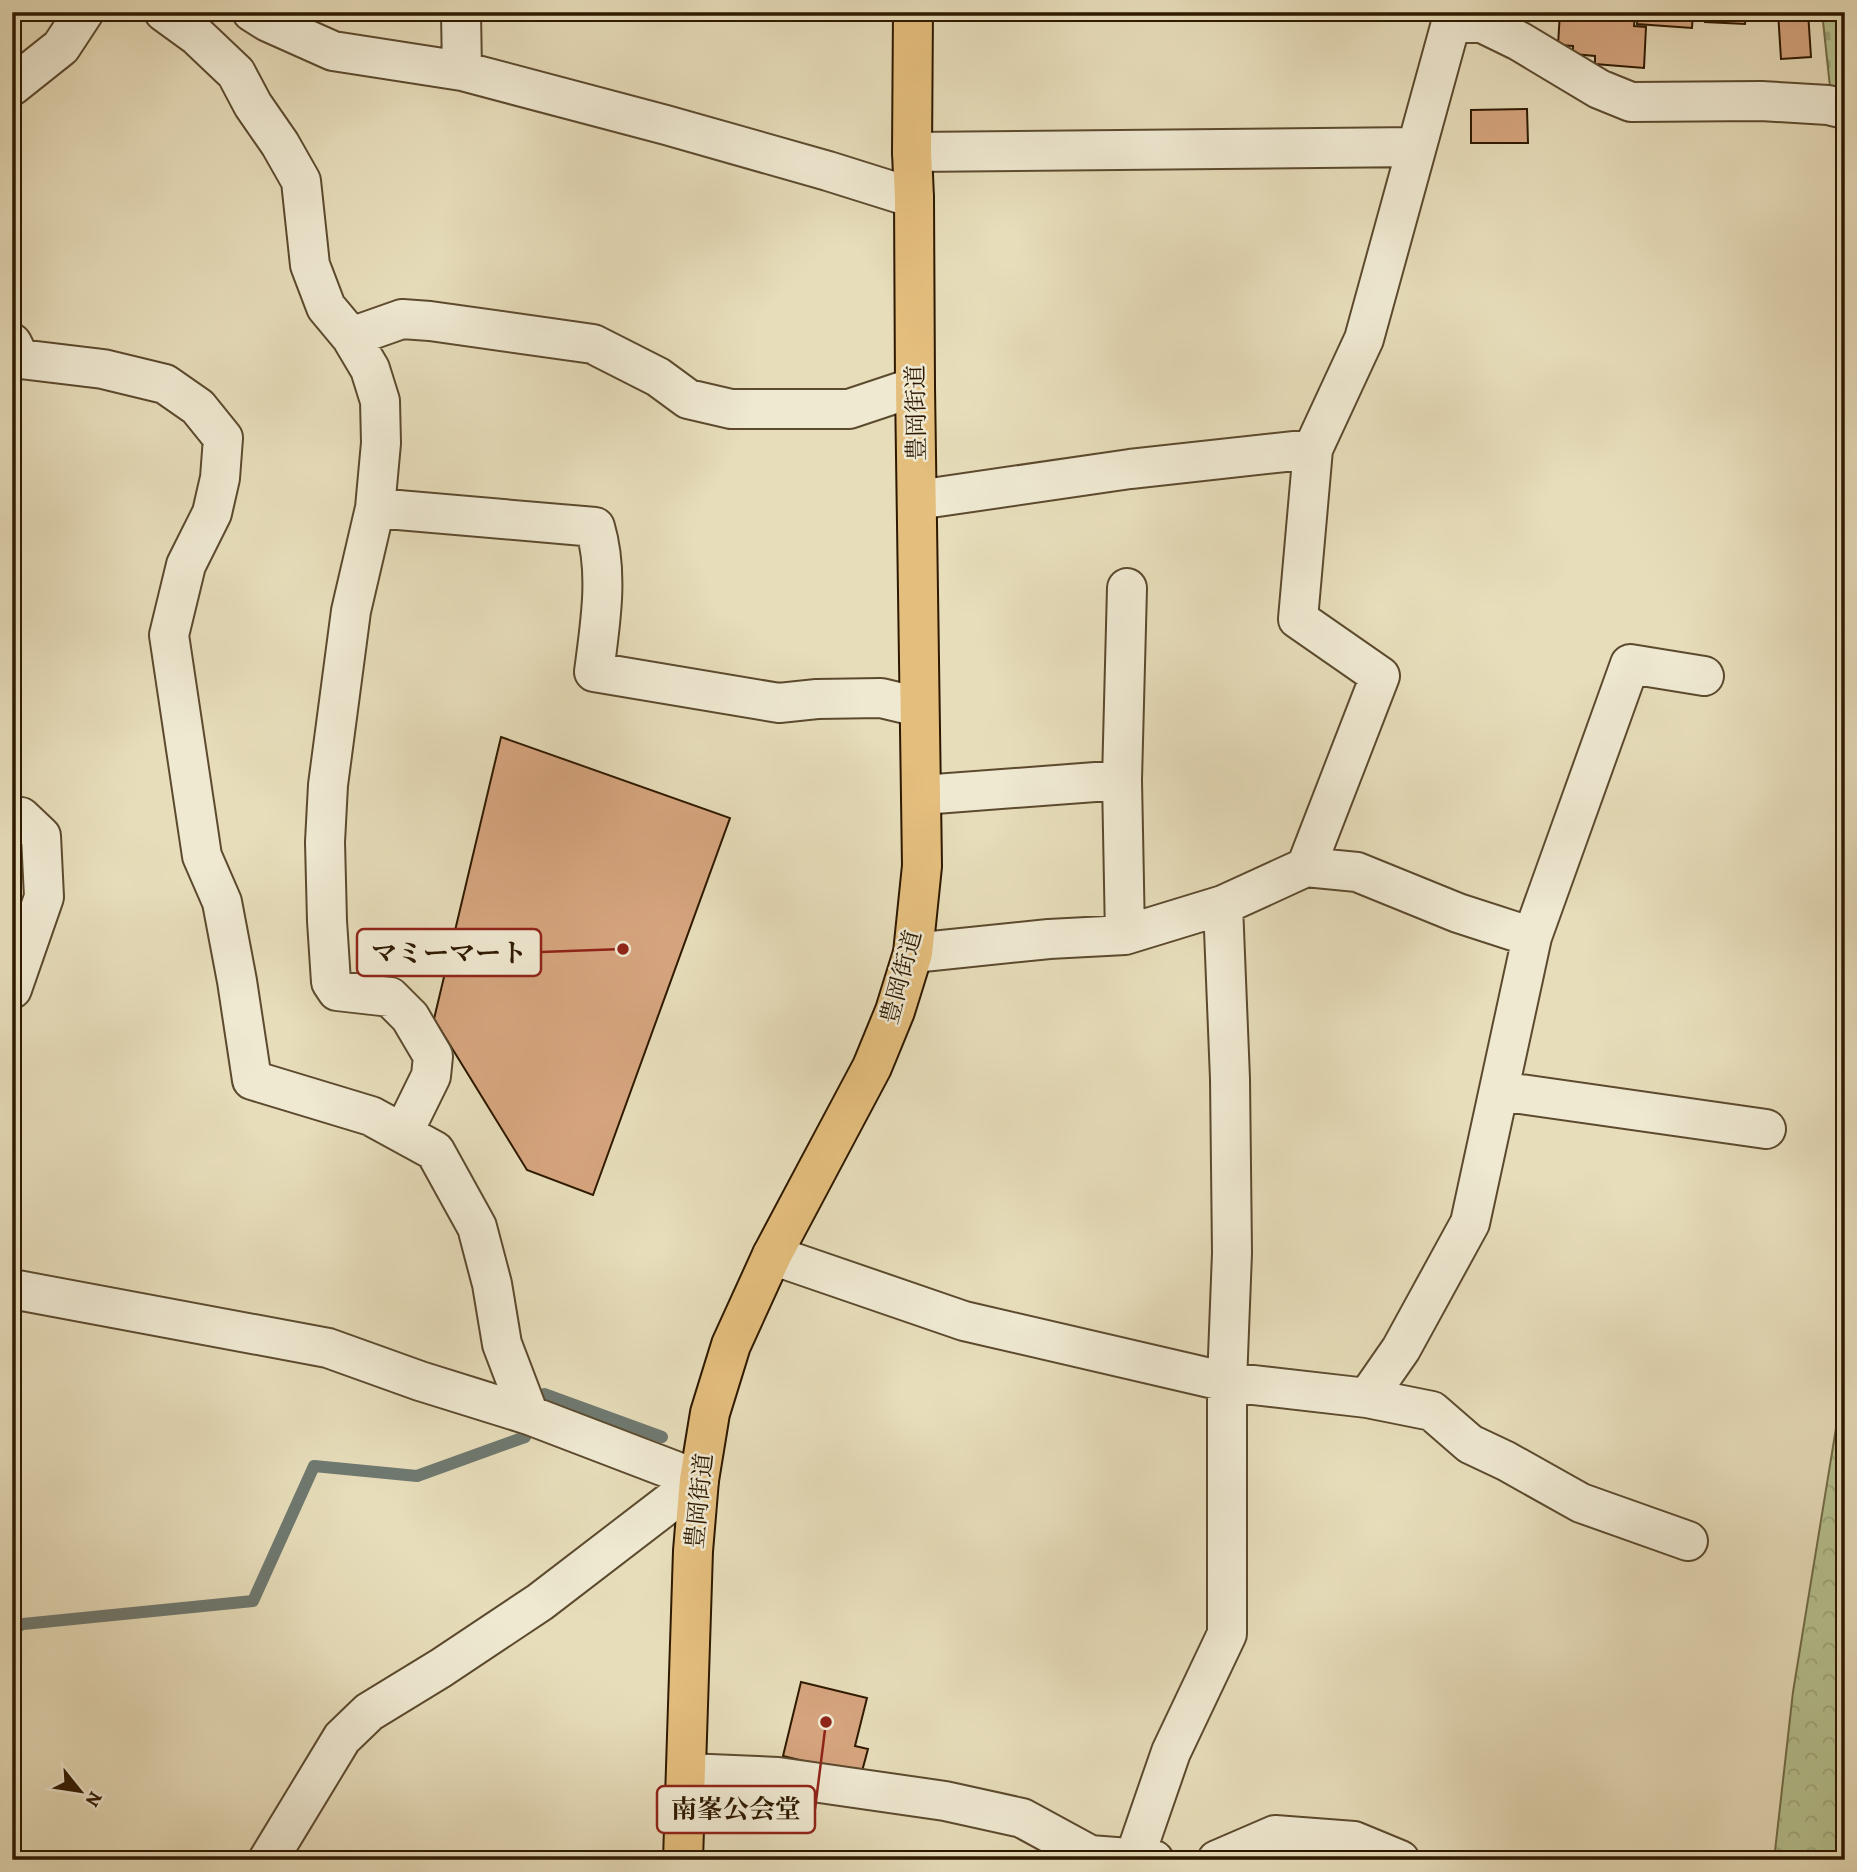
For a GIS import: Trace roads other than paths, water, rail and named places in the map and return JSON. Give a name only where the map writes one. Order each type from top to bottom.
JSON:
[{"type":"main road","name":"豊岡街道","points":[[683,1860],[693,1551],[699,1480],[710,1413],[731,1345],[772,1255],[872,1067],[895,1011],[913,953],[922,866],[922,795],[912,152],[913,12]]},
{"type":"street","points":[[12,86],[61,47],[84,12]]},
{"type":"street","points":[[164,12],[197,36],[236,73],[301,181],[310,265],[326,307],[351,337],[370,369],[380,401],[381,443],[375,508],[351,611],[328,785],[325,842],[327,921],[331,982],[337,991],[390,997],[410,1017],[433,1056],[431,1076],[402,1133]]},
{"type":"street","points":[[252,12],[333,51],[462,71],[704,136],[914,198]]},
{"type":"street","points":[[461,12],[462,71]]},
{"type":"street","points":[[1306,867],[1380,676],[1298,619],[1313,449],[1364,339],[1452,17],[1482,23],[1519,41],[1600,89],[1631,102],[1760,101],[1828,105],[1845,109]]},
{"type":"street","points":[[912,152],[1416,147]]},
{"type":"street","points":[[351,337],[402,319],[593,344],[658,377],[688,399],[731,409],[849,409],[915,387]]},
{"type":"street","points":[[15,354],[103,369],[166,384],[198,407],[223,438],[220,478],[212,513],[186,565],[169,635],[202,856],[222,902],[252,1080],[371,1116],[435,1151],[477,1227],[492,1284],[502,1344],[529,1415]]},
{"type":"street","points":[[917,500],[1130,469],[1313,449]]},
{"type":"street","points":[[375,508],[595,527],[600,543],[601,610],[594,672],[779,703],[817,699],[881,698],[919,707]]},
{"type":"street","points":[[1125,935],[1122,780],[1127,588]]},
{"type":"street","points":[[1367,1398],[1401,1349],[1469,1223],[1532,937],[1630,664],[1704,676]]},
{"type":"street","points":[[922,795],[1122,780]]},
{"type":"street","points":[[12,816],[20,817],[41,836],[44,897],[12,989]]},
{"type":"street","points":[[913,953],[1049,939],[1125,935],[1223,905],[1306,867],[1357,872],[1458,913],[1532,937]]},
{"type":"street","points":[[1134,1859],[1171,1752],[1227,1634],[1227,1382],[1233,1253],[1223,905]]},
{"type":"street","points":[[1499,1091],[1766,1129]]},
{"type":"street","points":[[772,1255],[964,1321],[1227,1382],[1367,1398],[1432,1411],[1470,1444],[1581,1503],[1688,1541]]},
{"type":"street","points":[[12,1289],[328,1348],[420,1381],[529,1415],[699,1480]]},
{"type":"street","points":[[268,1860],[342,1738],[369,1712],[540,1602],[699,1480]]},
{"type":"street","points":[[686,1773],[778,1777],[945,1801],[1022,1818],[1090,1855],[1154,1860]]},
{"type":"street","points":[[1217,1860],[1275,1835],[1354,1841],[1400,1860]]},
{"type":"waterway","points":[[12,1629],[23,1624],[253,1601],[314,1466],[417,1476],[525,1437],[544,1394],[662,1437]]},
{"type":"place","name":"マミーマート","points":[[623,949]]},
{"type":"place","name":"南峯公会堂","points":[[826,1722]]}]
